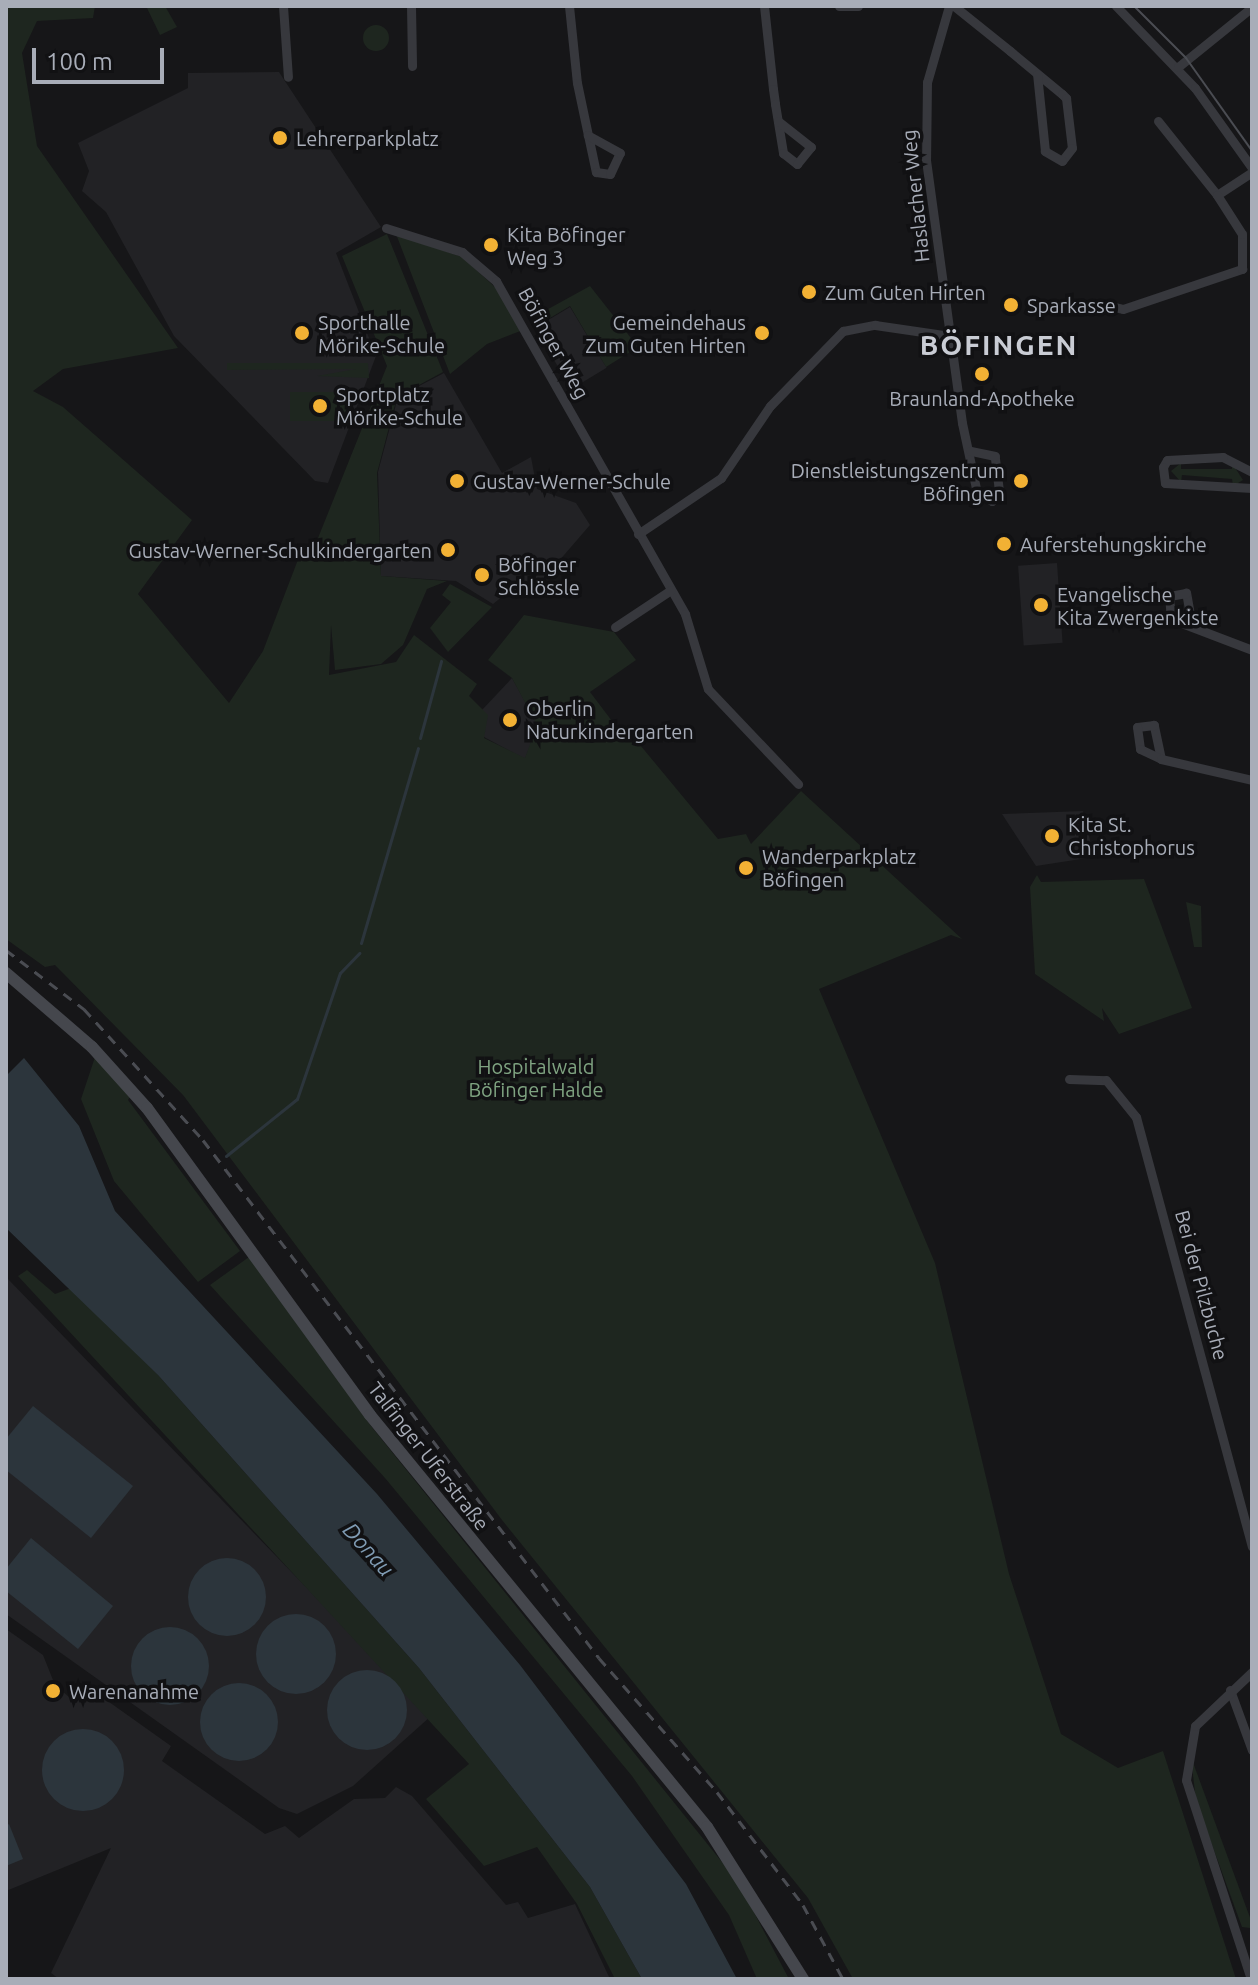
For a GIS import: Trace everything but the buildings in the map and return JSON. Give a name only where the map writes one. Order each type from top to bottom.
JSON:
[{"type":"street","points":[[283,6],[288,77]]},
{"type":"street","points":[[411,6],[412,66]]},
{"type":"street","points":[[569,6],[588,135]]},
{"type":"street","points":[[764,6],[778,121],[783,153],[797,164],[811,147],[778,121]]},
{"type":"street","points":[[839,6],[858,6]]},
{"type":"street","name":"Haslacher Weg","points":[[971,451],[995,456],[999,492],[992,501],[977,493],[950,336],[925,120],[933,53],[952,6],[1037,74],[1068,102],[1072,148],[1062,161],[1045,151],[1037,74]]},
{"type":"street","points":[[1116,6],[1178,67],[1252,170],[1217,195]]},
{"type":"street","points":[[1178,67],[1249,9],[1252,21]]},
{"type":"street","points":[[1106,305],[1123,309],[1228,280],[1242,269],[1242,234],[1217,195],[1158,121]]},
{"type":"street","name":"Böfinger Weg","points":[[386,228],[462,252],[496,281],[671,590],[708,689],[798,784]]},
{"type":"street","points":[[638,534],[717,481],[770,406],[840,333],[875,325],[950,336]]},
{"type":"street","points":[[1208,457],[1250,470],[1247,489],[1165,483],[1163,467],[1167,460],[1208,457]]},
{"type":"street","points":[[615,627],[671,590]]},
{"type":"street","points":[[1192,626],[1252,650]]},
{"type":"street","points":[[1161,759],[1252,780]]},
{"type":"street","name":"Talfinger Uferstraße","points":[[6,973],[92,1047],[147,1108],[370,1415],[707,1827],[803,1979]]},
{"type":"street","name":"Bei der Pilzbuche","points":[[1069,1079],[1106,1080],[1136,1117],[1252,1547]]},
{"type":"street","points":[[1251,1979],[1186,1780],[1195,1726],[1252,1672]]},
{"type":"street","points":[[1230,1690],[1252,1750]]},
{"type":"shaded area","points":[[279,72],[381,227],[336,253],[376,356],[328,483],[315,481],[174,336],[106,212],[82,191],[89,171],[78,143],[188,88],[188,73]]},
{"type":"shaded area","points":[[570,307],[607,368],[571,389],[535,328]]},
{"type":"shaded area","name":"Gustav-Werner-Schule","points":[[444,373],[502,473],[531,457],[537,489],[576,503],[590,525],[526,599],[508,592],[493,604],[456,581],[381,576],[378,472],[398,397]]},
{"type":"shaded area","name":"Evangelische Kita Zwergenkiste","points":[[1057,563],[1063,643],[1024,646],[1018,566]]},
{"type":"shaded area","name":"Oberlin Naturkindergarten","points":[[512,678],[538,725],[525,759],[484,737],[482,710]]},
{"type":"shaded area","name":"Kita St. Christophorus","points":[[1083,811],[1094,857],[1036,866],[1002,814]]},
{"type":"shaded area","points":[[7,1278],[431,1716],[353,1786],[297,1814],[279,1808],[6,1614]]},
{"type":"shaded area","points":[[6,1629],[43,1655],[55,1685],[76,1703],[88,1687],[171,1746],[162,1761],[265,1834],[285,1826],[299,1838],[354,1799],[385,1798],[396,1787],[412,1796],[506,1905],[518,1902],[528,1918],[575,1904],[610,1979],[59,1979],[51,1973],[111,1848],[6,1891]]},
{"type":"green space","name":"Hospitalwald Böfinger Halde","points":[[6,6],[95,6],[93,18],[37,21],[22,53],[37,146],[178,348],[63,369],[33,391],[63,407],[192,520],[138,594],[229,703],[263,651],[299,557],[318,559],[314,548],[387,366],[342,256],[387,234],[443,372],[397,397],[377,473],[381,576],[447,581],[427,589],[403,645],[381,664],[335,670],[331,625],[329,675],[396,662],[414,635],[477,684],[469,696],[488,715],[484,738],[525,758],[537,725],[512,678],[488,660],[524,615],[614,632],[636,660],[590,692],[612,721],[607,726],[615,736],[626,728],[718,839],[746,834],[751,844],[801,791],[962,939],[951,935],[819,989],[935,1263],[1009,1574],[1061,1734],[1118,1768],[1163,1751],[1236,1979],[853,1979],[808,1898],[502,1520],[183,1095],[55,965],[45,967],[6,939]]},
{"type":"green space","points":[[165,6],[177,27],[160,35],[147,8]]},
{"type":"green space","points":[[376,25],[385,29],[389,38],[385,47],[376,51],[367,47],[363,38],[367,29]]},
{"type":"green space","points":[[396,234],[462,257],[497,289],[523,330],[487,344],[450,374]]},
{"type":"green space","points":[[590,286],[638,347],[606,367],[570,306],[535,327],[530,319]]},
{"type":"green space","points":[[227,363],[368,363],[369,378],[317,376],[356,369],[227,370]]},
{"type":"green space","name":"Sportplatz Mörike-Schule","points":[[290,392],[349,392],[349,421],[290,421]]},
{"type":"green space","points":[[1181,463],[1181,469],[1232,469],[1232,463],[1243,480],[1233,486],[1232,479],[1182,475],[1181,482],[1171,471]]},
{"type":"green space","points":[[450,584],[492,607],[448,652],[430,628],[451,602],[442,595]]},
{"type":"green space","points":[[1037,875],[1041,882],[1144,879],[1192,1008],[1119,1034],[1102,1008],[1104,1021],[1035,974],[1030,887]]},
{"type":"green space","points":[[1186,902],[1201,906],[1202,947],[1194,947]]},
{"type":"green space","points":[[95,1057],[131,1095],[128,1100],[240,1251],[198,1282],[114,1181],[81,1099]]},
{"type":"green space","points":[[249,1257],[371,1426],[738,1882],[789,1979],[757,1979],[729,1915],[632,1776],[385,1478],[210,1285]]},
{"type":"green space","points":[[27,1270],[55,1294],[71,1288],[158,1375],[419,1668],[590,1887],[642,1979],[615,1979],[577,1904],[537,1847],[484,1866],[426,1799],[469,1764],[18,1276]]},
{"type":"green space","points":[[1191,1757],[1252,1923],[1250,1928],[1242,1927],[1196,1801]]},
{"type":"water","name":"Donau","points":[[24,1058],[79,1126],[115,1211],[377,1494],[520,1665],[686,1884],[737,1979],[642,1979],[590,1887],[419,1668],[158,1375],[6,1228],[6,1076]]},
{"type":"water","points":[[33,1406],[133,1486],[91,1538],[6,1470],[6,1439]]},
{"type":"water","points":[[31,1538],[113,1606],[78,1649],[6,1591],[6,1569]]},
{"type":"water","points":[[227,1558],[242,1561],[255,1569],[263,1582],[266,1597],[263,1612],[255,1625],[242,1633],[227,1636],[212,1633],[199,1625],[191,1612],[188,1597],[191,1582],[199,1569],[212,1561]]},
{"type":"water","points":[[296,1614],[311,1617],[324,1626],[333,1639],[336,1654],[333,1669],[324,1682],[311,1691],[296,1694],[281,1691],[268,1682],[259,1669],[256,1654],[259,1639],[268,1626],[281,1617]]},
{"type":"water","points":[[170,1627],[185,1630],[198,1638],[206,1651],[209,1666],[206,1681],[198,1694],[185,1702],[170,1705],[155,1702],[142,1694],[134,1681],[131,1666],[134,1651],[142,1638],[155,1630]]},
{"type":"water","points":[[359,1670],[375,1670],[396,1681],[407,1702],[407,1718],[396,1739],[375,1750],[359,1750],[345,1744],[333,1732],[327,1718],[327,1702],[333,1688],[345,1676]]},
{"type":"water","points":[[239,1683],[254,1686],[267,1694],[275,1707],[278,1722],[275,1737],[267,1750],[254,1758],[239,1761],[224,1758],[211,1750],[203,1737],[200,1722],[203,1707],[211,1694],[224,1686]]},
{"type":"water","points":[[83,1729],[99,1732],[112,1741],[121,1754],[124,1770],[121,1786],[112,1799],[99,1808],[83,1811],[67,1808],[54,1799],[45,1786],[42,1770],[45,1754],[54,1741],[67,1732]]},
{"type":"water","points":[[9,1824],[23,1859],[6,1866],[6,1826]]},
{"type":"waterway","points":[[420,738],[441,661]]},
{"type":"waterway","points":[[361,943],[418,748]]},
{"type":"waterway","points":[[226,1156],[297,1099],[340,973],[359,953]]},
{"type":"tram line","points":[[1134,6],[1186,58],[1252,151]]},
{"type":"railway","points":[[6,950],[84,1009],[203,1140],[599,1658],[717,1792],[803,1905],[843,1979]]},
{"type":"place","name":"Lehrerparkplatz","points":[[280,138]]},
{"type":"place","name":"Kita Böfinger Weg 3","points":[[491,245]]},
{"type":"place","name":"Zum Guten Hirten","points":[[809,292]]},
{"type":"place","name":"Sparkasse","points":[[1011,305]]},
{"type":"place","name":"Sporthalle Mörike-Schule","points":[[302,333]]},
{"type":"place","name":"Gemeindehaus Zum Guten Hirten","points":[[762,333]]},
{"type":"place","name":"Braunland-Apotheke","points":[[982,374]]},
{"type":"place","name":"Sportplatz Mörike-Schule","points":[[320,406]]},
{"type":"place","name":"Gustav-Werner-Schule","points":[[457,481]]},
{"type":"place","name":"Dienstleistungszentrum Böfingen","points":[[1021,481]]},
{"type":"place","name":"Auferstehungskirche","points":[[1004,544]]},
{"type":"place","name":"Gustav-Werner-Schulkindergarten","points":[[448,550]]},
{"type":"place","name":"Böfinger Schlössle","points":[[482,575]]},
{"type":"place","name":"Evangelische Kita Zwergenkiste","points":[[1041,605]]},
{"type":"place","name":"Oberlin Naturkindergarten","points":[[510,720]]},
{"type":"place","name":"Kita St. Christophorus","points":[[1052,836]]},
{"type":"place","name":"Wanderparkplatz Böfingen","points":[[746,868]]},
{"type":"place","name":"Warenanahme","points":[[53,1691]]},
{"type":"district","name":"BÖFINGEN","points":[[999,345]]}]
